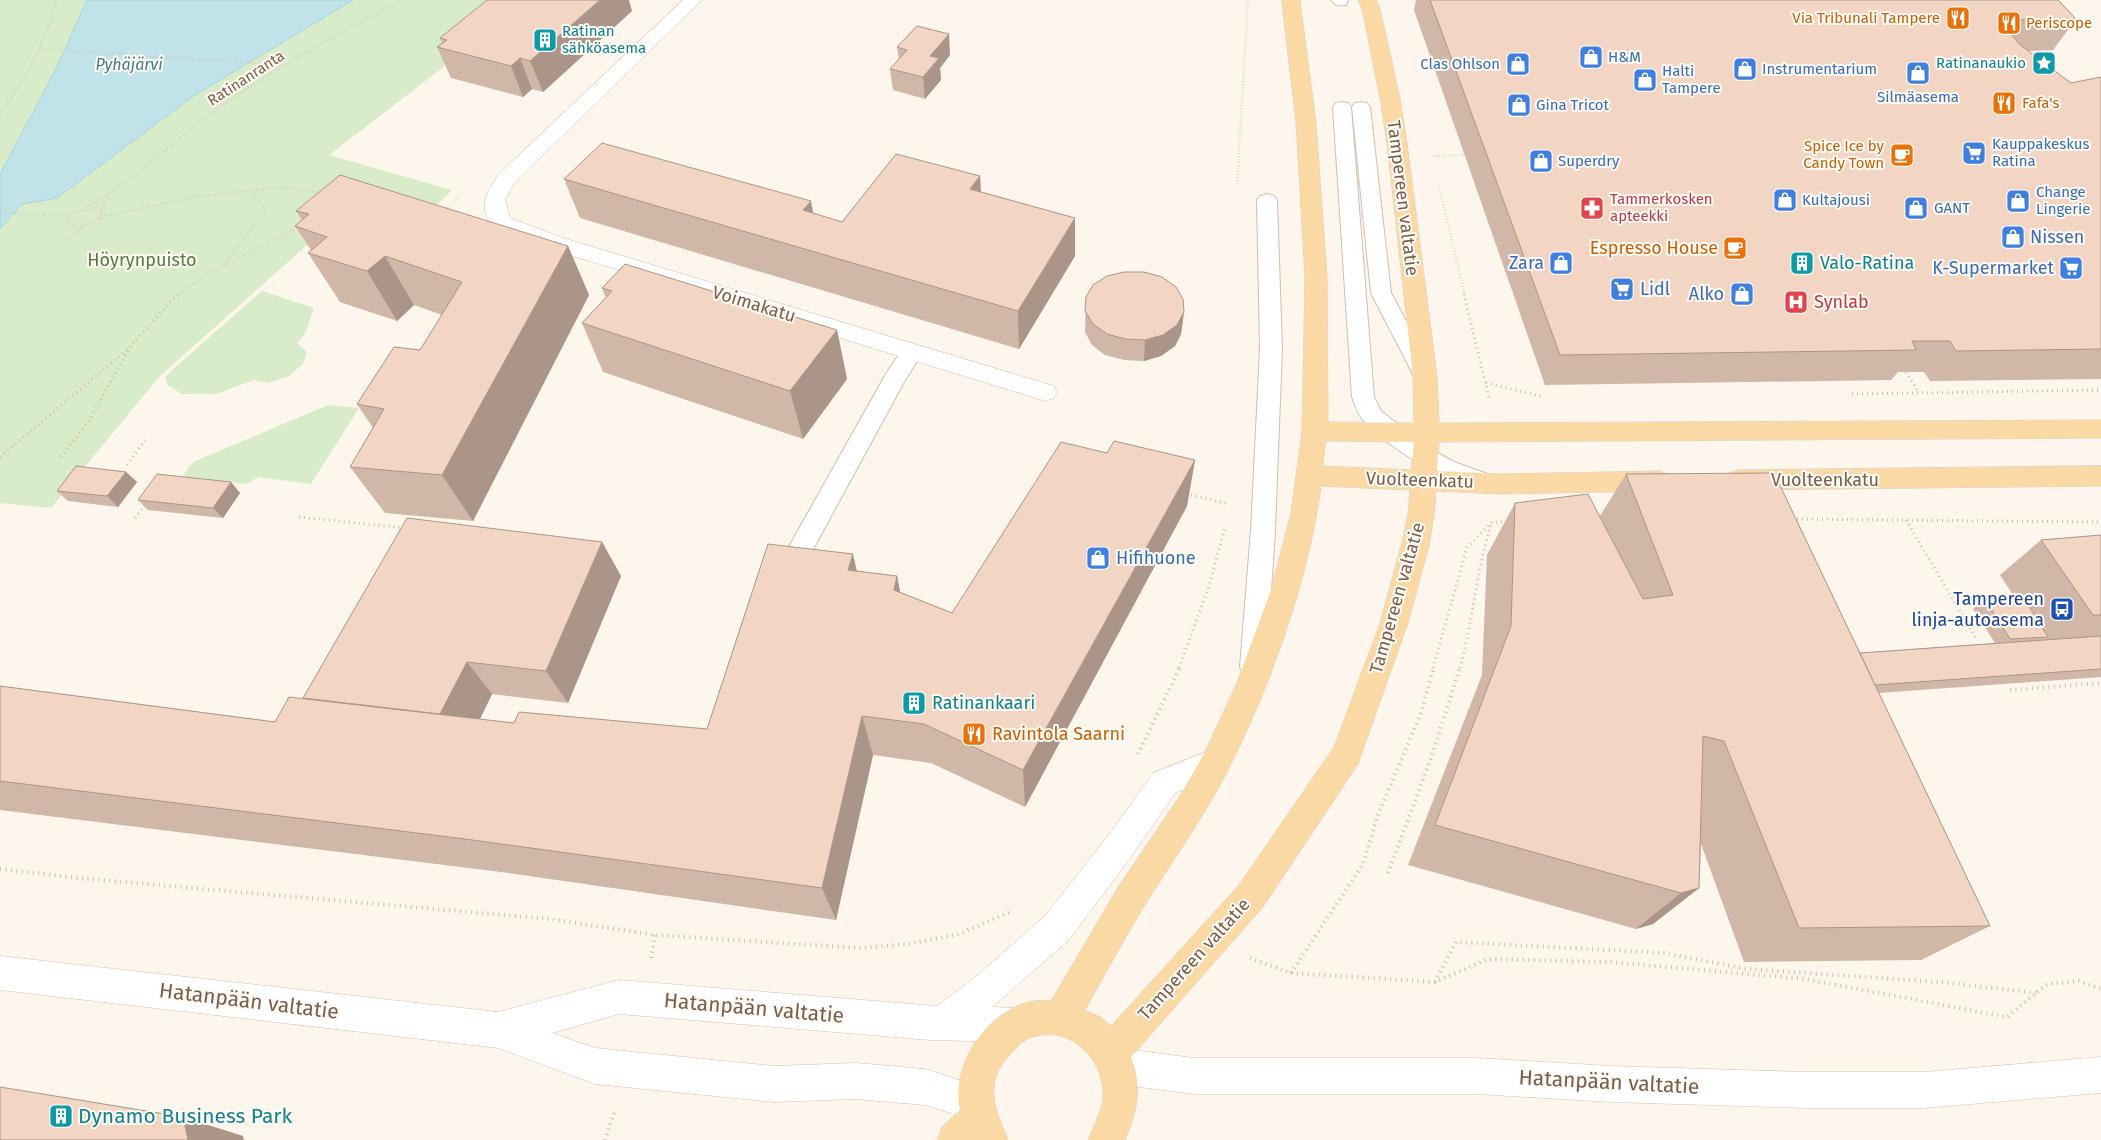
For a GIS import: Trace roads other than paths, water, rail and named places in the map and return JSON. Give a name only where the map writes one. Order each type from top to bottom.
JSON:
[{"type":"main road","name":"Voimakatu","points":[[693,0],[507,178],[496,194],[493,208],[501,223],[565,246],[1044,392]]},
{"type":"main road","points":[[1061,1017],[1131,897],[1192,804],[1216,762],[1251,685],[1284,590],[1304,513],[1315,431],[1317,326],[1312,197],[1306,123],[1290,0]]},
{"type":"main road","name":"Tampereen valtatie","points":[[1113,1060],[1208,942],[1251,896],[1347,754],[1394,623],[1415,546],[1421,514],[1425,457],[1425,376],[1397,143],[1390,98],[1371,9],[1367,0]]},
{"type":"main road","name":"Vuolteenkatu","points":[[1308,476],[1425,457],[1498,434],[2101,429]]},
{"type":"main road","name":"Vuolteenkatu","points":[[1315,431],[1391,433],[1425,457],[1485,483],[1679,480]]},
{"type":"main road","name":"Vuolteenkatu","points":[[1718,480],[2101,476]]},
{"type":"main road","points":[[944,1022],[984,992],[1057,928],[1122,843],[1164,783],[1216,762]]},
{"type":"main road","name":"Hatanpään valtatie","points":[[0,973],[498,1030],[595,1066],[774,1084],[856,1081],[925,1087],[975,1125]]},
{"type":"main road","name":"Hatanpään valtatie","points":[[498,1030],[619,997],[944,1022],[1015,1025]]},
{"type":"main road","points":[[975,1125],[976,1090],[982,1064],[995,1041],[1015,1025],[1037,1017],[1061,1017],[1084,1026],[1103,1043],[1113,1060],[1121,1092],[1116,1120],[1106,1140]]},
{"type":"main road","name":"Hatanpään valtatie","points":[[1113,1060],[1194,1076],[1477,1076],[1611,1084],[1806,1090],[1923,1090],[2101,1075]]},
{"type":"lane","points":[[1391,433],[1372,416],[1362,397],[1351,107],[1381,293],[1425,376]]},
{"type":"lane","points":[[1251,685],[1263,530],[1271,349],[1267,200]]},
{"type":"lane","points":[[795,559],[895,378],[912,352]]},
{"type":"water","name":"Pyhäjärvi","points":[[87,0],[353,0],[192,97],[57,198],[22,204],[0,229],[0,174],[55,71]]},
{"type":"place","name":"Via Tribunali Tampere","points":[[1958,18]]},
{"type":"place","name":"Periscope","points":[[2009,23]]},
{"type":"place","name":"Ratinan sähköasema","points":[[545,40]]},
{"type":"place","name":"H&M","points":[[1591,57]]},
{"type":"place","name":"Ratinanaukio","points":[[2044,63]]},
{"type":"place","name":"Clas Ohlson","points":[[1518,64]]},
{"type":"place","name":"Instrumentarium","points":[[1745,69]]},
{"type":"place","name":"Silmäasema","points":[[1918,73]]},
{"type":"place","name":"Halti Tampere","points":[[1645,80]]},
{"type":"place","name":"Fafa's","points":[[2004,103]]},
{"type":"place","name":"Gina Tricot","points":[[1519,105]]},
{"type":"place","name":"Kauppakeskus Ratina","points":[[1974,153]]},
{"type":"place","name":"Spice Ice by Candy Town","points":[[1902,155]]},
{"type":"place","name":"Superdry","points":[[1541,161]]},
{"type":"place","name":"Kultajousi","points":[[1785,200]]},
{"type":"place","name":"Change Lingerie","points":[[2018,201]]},
{"type":"place","name":"Tammerkosken apteekki","points":[[1592,208]]},
{"type":"place","name":"GANT","points":[[1916,208]]},
{"type":"place","name":"Nissen","points":[[2013,237]]},
{"type":"place","name":"Espresso House","points":[[1735,248]]},
{"type":"place","name":"Zara","points":[[1561,263]]},
{"type":"place","name":"Valo-Ratina","points":[[1802,263]]},
{"type":"place","name":"K-Supermarket","points":[[2071,268]]},
{"type":"place","name":"Lidl","points":[[1622,289]]},
{"type":"place","name":"Alko","points":[[1742,294]]},
{"type":"place","name":"Synlab","points":[[1796,302]]},
{"type":"place","name":"Hifihuone","points":[[1098,558]]},
{"type":"place","name":"Tampereen linja-autoasema","points":[[2062,609]]},
{"type":"place","name":"Ratinankaari","points":[[914,703]]},
{"type":"place","name":"Ravintola Saarni","points":[[974,734]]},
{"type":"place","name":"Dynamo Business Park","points":[[61,1116]]},
{"type":"park label","name":"Höyrynpuisto","points":[[142,260]]}]
